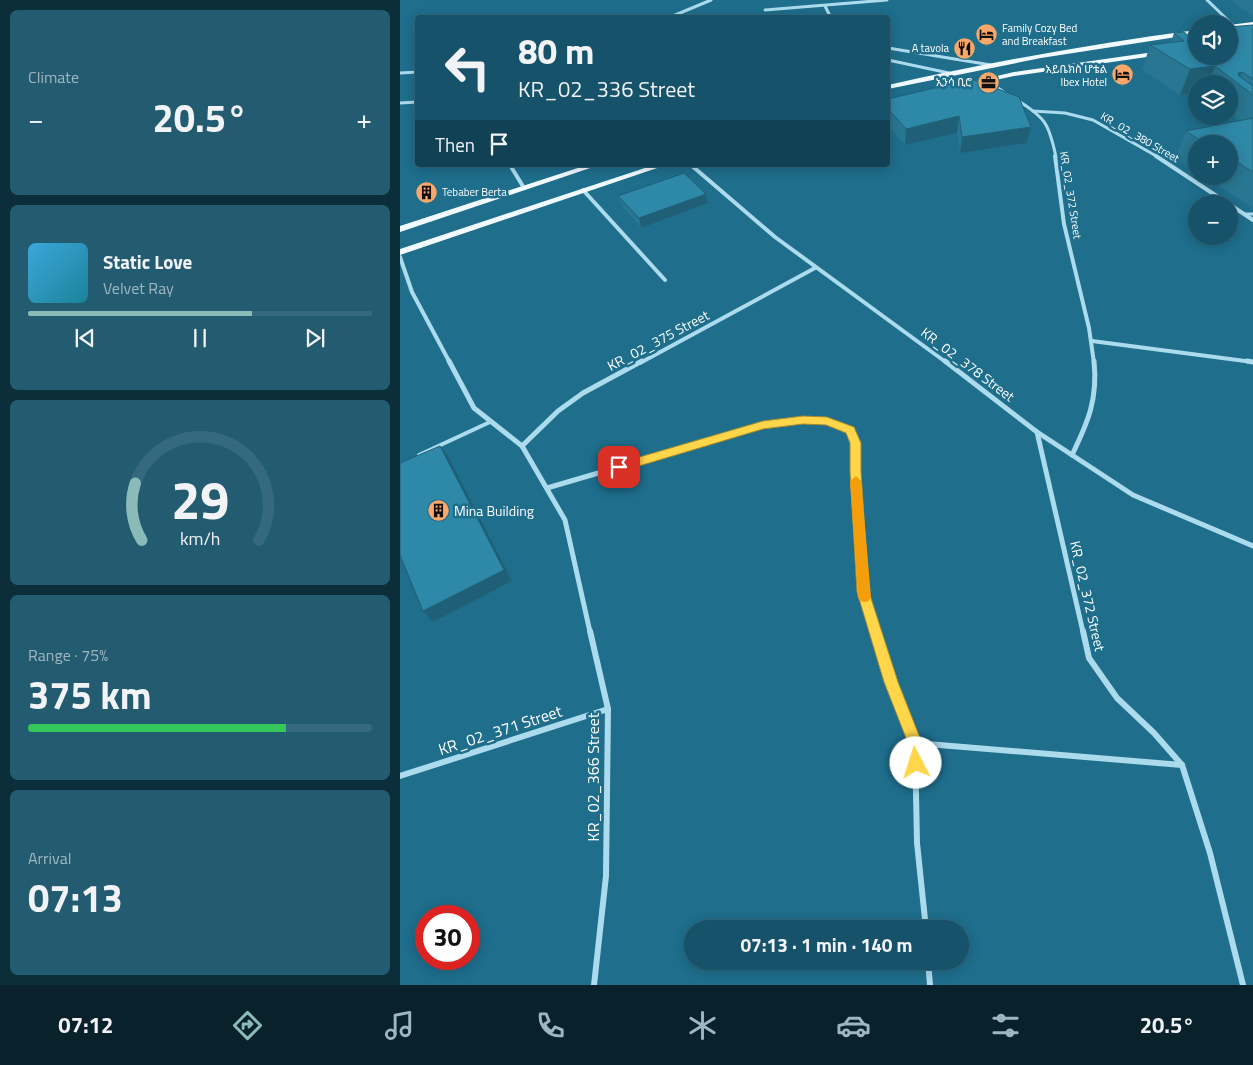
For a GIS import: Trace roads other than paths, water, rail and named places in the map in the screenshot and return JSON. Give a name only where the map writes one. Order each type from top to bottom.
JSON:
[{"type":"main road","points":[[1238,27],[1253,24]]},
{"type":"main road","points":[[890,87],[949,73],[1110,43],[1188,33]]},
{"type":"main road","points":[[959,86],[1014,74],[1176,54],[1188,50]]},
{"type":"main road","points":[[400,229],[589,167]]},
{"type":"main road","points":[[400,252],[656,167]]},
{"type":"street","points":[[675,15],[710,0]]},
{"type":"street","points":[[765,10],[887,0]]},
{"type":"street","points":[[1207,0],[1222,15]]},
{"type":"street","points":[[825,6],[830,15]]},
{"type":"street","points":[[890,48],[991,65]]},
{"type":"street","points":[[890,60],[949,73]]},
{"type":"street","points":[[400,73],[415,72]]},
{"type":"street","name":"KR_02_372 Street","points":[[987,80],[1041,116],[1046,123],[1052,142],[1064,226],[1092,341],[1095,366],[1095,393],[1091,416],[1072,455]]},
{"type":"street","points":[[400,103],[415,102]]},
{"type":"street","name":"KR_02_380 Street","points":[[1033,111],[1065,114],[1094,120],[1141,146],[1253,220]]},
{"type":"street","points":[[511,167],[524,188]]},
{"type":"street","name":"KR_02_378 Street","points":[[694,167],[775,237],[815,268],[975,383],[1037,432],[1133,495],[1253,546]]},
{"type":"street","points":[[583,190],[665,280]]},
{"type":"street","points":[[400,257],[412,292],[474,408],[522,446]]},
{"type":"street","name":"KR_02_375 Street","points":[[522,446],[558,411],[583,393],[815,268]]},
{"type":"street","points":[[1092,341],[1253,362]]},
{"type":"street","points":[[547,488],[763,425],[803,420],[827,421],[850,430],[855,443],[855,472],[863,592],[891,682],[915,743],[918,843],[925,920]]},
{"type":"street","name":"KR_02_372 Street","points":[[1037,432],[1089,658],[1117,698],[1154,733],[1182,765],[1210,853],[1242,985]]},
{"type":"street","name":"KR_02_366 Street","points":[[522,446],[565,520],[608,709],[606,876],[594,985]]},
{"type":"street","name":"KR_02_371 Street","points":[[400,776],[608,709]]},
{"type":"street","points":[[915,743],[1182,765]]},
{"type":"street","points":[[929,970],[930,985]]},
{"type":"lane","points":[[1244,214],[1253,214]]},
{"type":"lane","points":[[418,456],[490,422]]},
{"type":"place","name":"Family Cozy Bed and Breakfast","points":[[986,34]]},
{"type":"place","name":"A tavola","points":[[965,48]]},
{"type":"place","name":"አይቤክስ ሆቴል Ibex Hotel","points":[[1123,75]]},
{"type":"place","name":"ኢንሳ ቢሮ","points":[[988,82]]},
{"type":"place","name":"Tebaber Berta","points":[[426,192]]},
{"type":"place","name":"Mina Building","points":[[438,510]]}]
